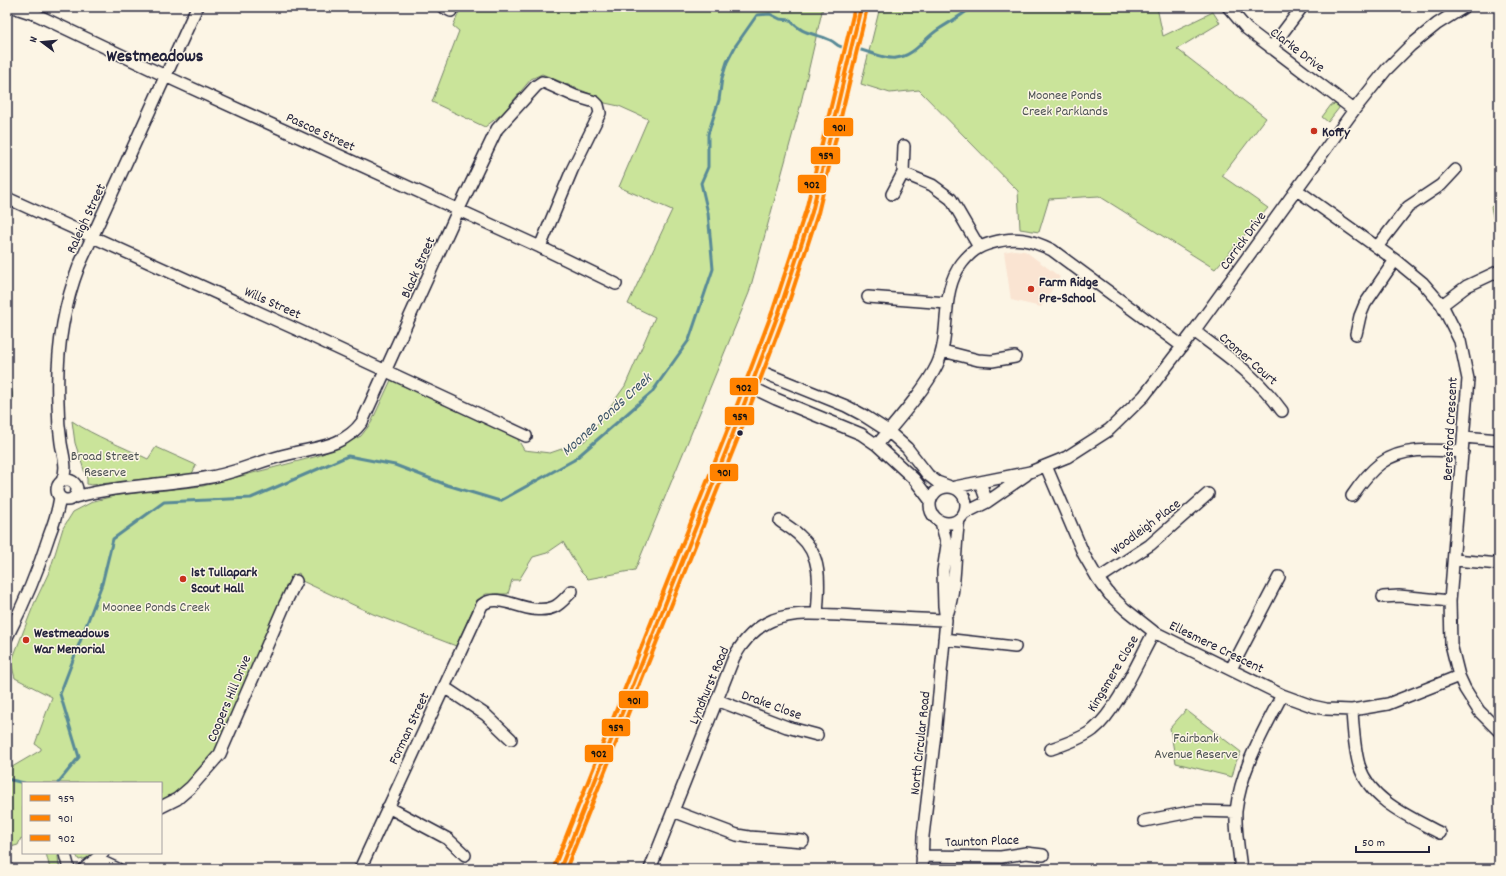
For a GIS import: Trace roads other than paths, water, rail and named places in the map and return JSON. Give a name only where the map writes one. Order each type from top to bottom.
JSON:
[{"type":"main road","points":[[560,869],[779,312],[806,232],[861,7]]},
{"type":"street","name":"Pascoe Street","points":[[13,7],[37,15],[166,76],[540,247],[616,284]]},
{"type":"street","name":"Raleigh Street","points":[[62,481],[65,469],[59,422],[59,347],[70,292],[79,266],[197,7]]},
{"type":"street","name":"Clarke Drive","points":[[1228,7],[1247,29],[1354,110]]},
{"type":"street","points":[[1271,48],[1302,7]]},
{"type":"street","name":"Carrick Drive","points":[[951,487],[1030,472],[1067,456],[1109,430],[1144,396],[1194,331],[1354,110],[1386,70],[1410,46],[1437,24],[1464,7]]},
{"type":"street","name":"Black Street","points":[[74,498],[98,491],[232,473],[288,454],[340,442],[352,434],[362,422],[497,129],[536,86],[542,82],[575,96],[595,102],[599,109],[599,116],[572,170],[540,247]]},
{"type":"street","points":[[892,194],[904,173],[904,146]]},
{"type":"street","points":[[1377,247],[1408,207],[1441,185],[1455,170]]},
{"type":"street","points":[[904,173],[932,185],[951,199],[979,247]]},
{"type":"street","name":"Beresford Crescent","points":[[1297,190],[1395,260],[1423,283],[1442,306],[1460,341],[1467,372],[1468,396],[1450,601],[1451,644],[1459,676],[1465,689],[1479,711],[1499,731]]},
{"type":"street","name":"Wills Street","points":[[7,198],[82,231],[92,237],[526,436]]},
{"type":"street","points":[[877,445],[922,390],[937,366],[943,351],[946,331],[947,303],[950,286],[955,271],[968,256],[979,247],[1010,238],[1024,239],[1052,250],[1182,346]]},
{"type":"street","points":[[1356,334],[1360,316],[1365,304],[1395,260]]},
{"type":"street","points":[[1442,306],[1468,286],[1499,271]]},
{"type":"street","points":[[868,297],[947,303]]},
{"type":"street","name":"Cromer Court","points":[[1194,331],[1255,379],[1282,411]]},
{"type":"street","points":[[943,351],[978,360],[992,361],[1015,357]]},
{"type":"street","points":[[751,386],[776,399],[861,434],[877,445],[914,479],[930,500],[931,511],[940,522],[950,523],[962,516],[967,507],[966,501],[960,490],[937,482],[928,476],[907,448],[888,431],[863,415],[757,370]]},
{"type":"street","points":[[819,416],[825,398]]},
{"type":"street","points":[[1464,437],[1499,440]]},
{"type":"street","points":[[1352,496],[1364,480],[1381,463],[1394,456],[1411,451],[1432,450],[1463,452]]},
{"type":"street","name":"Raleigh Street","points":[[64,456],[76,484]]},
{"type":"street","name":"Ellesmere Crescent","points":[[1046,466],[1084,554],[1098,579],[1110,595],[1154,632],[1282,695],[1312,706],[1326,709],[1352,710],[1388,704],[1459,676]]},
{"type":"street","name":"Carrick Drive","points":[[962,516],[987,502],[1030,472]]},
{"type":"street","points":[[9,630],[30,588],[55,523],[59,509],[60,497],[57,489],[62,481],[68,480],[76,484],[78,491],[55,523]]},
{"type":"street","points":[[980,482],[987,502]]},
{"type":"street","name":"Black Street","points":[[76,484],[98,491]]},
{"type":"street","points":[[930,500],[937,490],[951,487]]},
{"type":"street","name":"Woodleigh Place","points":[[1098,579],[1150,544],[1208,494]]},
{"type":"street","points":[[60,497],[66,500],[74,498]]},
{"type":"street","name":"North Circular Road","points":[[922,869],[922,856],[946,620],[954,581],[955,551],[962,516]]},
{"type":"street","points":[[780,521],[806,542],[815,558],[819,576],[817,614]]},
{"type":"street","name":"North Circular Road","points":[[940,522],[947,540],[943,571],[946,620]]},
{"type":"street","points":[[1454,560],[1499,564]]},
{"type":"street","points":[[1231,669],[1278,577]]},
{"type":"street","name":"Coopers Hill Drive","points":[[162,806],[176,799],[191,787],[220,754],[296,581]]},
{"type":"street","name":"Forman Street","points":[[360,869],[479,610],[486,602],[498,600],[538,610],[547,609],[555,606],[572,591]]},
{"type":"street","points":[[1383,597],[1398,596],[1450,601]]},
{"type":"street","name":"Lyndhurst Road","points":[[650,869],[734,657],[746,640],[762,626],[772,621],[794,615],[817,614],[946,620]]},
{"type":"street","name":"Kingsmere Close","points":[[1051,749],[1093,730],[1112,709],[1154,632]]},
{"type":"street","points":[[944,639],[1015,647]]},
{"type":"street","points":[[444,687],[486,715],[511,739]]},
{"type":"street","points":[[1241,869],[1236,812],[1242,781],[1250,758],[1282,695]]},
{"type":"street","name":"Drake Close","points":[[717,700],[787,727],[817,735]]},
{"type":"street","points":[[1352,710],[1355,745],[1359,766],[1366,781],[1376,792],[1400,812],[1440,833]]},
{"type":"street","points":[[388,807],[448,838],[465,855]]},
{"type":"street","points":[[673,811],[737,835],[803,841]]},
{"type":"street","points":[[1144,821],[1195,811],[1236,812]]},
{"type":"street","name":"Taunton Place","points":[[922,856],[1001,857],[1026,853],[1043,855]]},
{"type":"street","points":[[65,854],[69,869]]},
{"type":"street","points":[[84,869],[100,856],[118,869]]},
{"type":"waterway","name":"Moonee Ponds Creek","points":[[855,49],[886,58],[903,57],[909,54],[934,33],[972,7]]},
{"type":"waterway","name":"Moonee Ponds Creek","points":[[59,782],[79,757],[60,694],[102,584],[113,539],[164,502],[251,498],[348,456],[395,465],[447,485],[500,501],[574,460],[652,392],[689,340],[713,269],[708,213],[701,183],[708,167],[708,134],[719,100],[722,78],[727,62],[736,45],[757,15],[770,14],[780,19],[790,20],[804,31],[833,41],[843,48],[847,48]]},
{"type":"waterway","name":"Moonee Ponds Creek","points":[[7,779],[22,783]]},
{"type":"place","name":"Koffy","points":[[1314,131]]},
{"type":"place","name":"Farm Ridge Pre-School","points":[[1031,289]]},
{"type":"place","name":"1st Tullapark Scout Hall","points":[[183,579]]},
{"type":"place","name":"Westmeadows War Memorial","points":[[26,640]]},
{"type":"district","name":"Westmeadows","points":[[155,55]]},
{"type":"park label","name":"Moonee Ponds Creek Parklands","points":[[1065,102]]},
{"type":"park label","name":"Broad Street Reserve","points":[[105,464]]},
{"type":"park label","name":"Fairbank Avenue Reserve","points":[[1196,746]]}]
